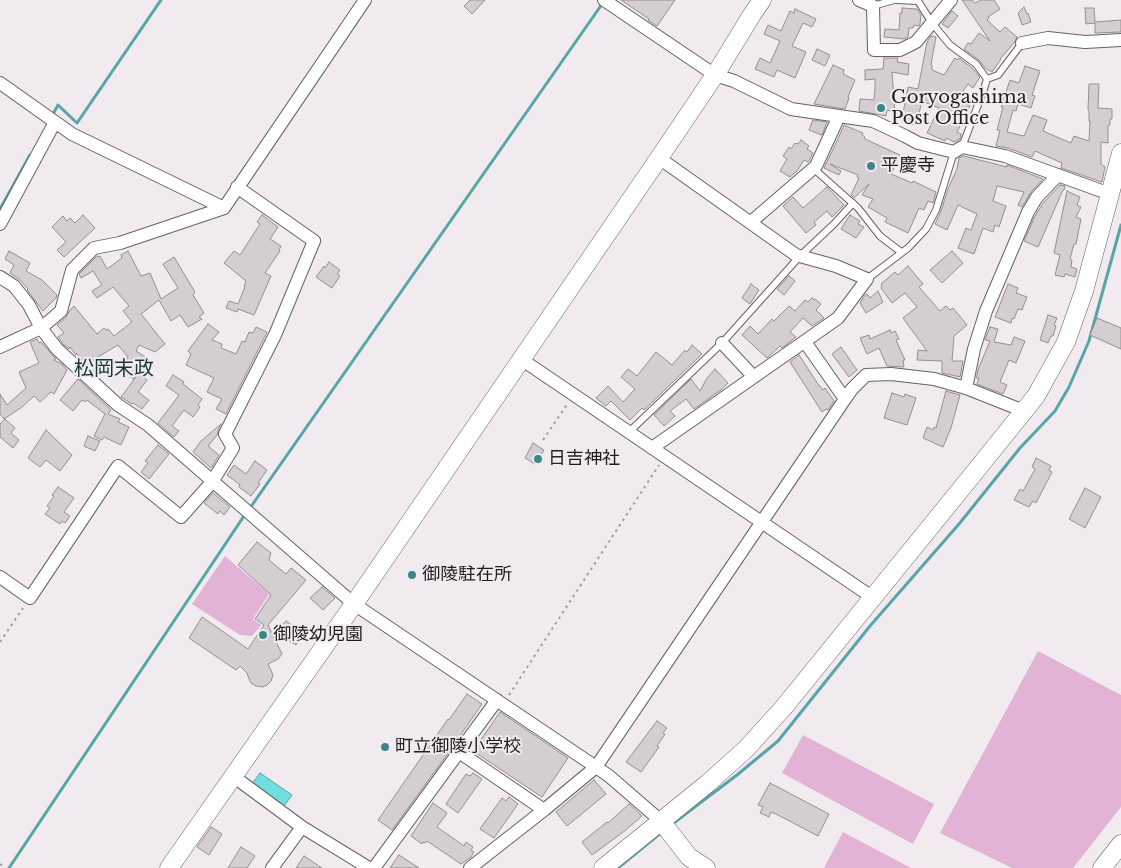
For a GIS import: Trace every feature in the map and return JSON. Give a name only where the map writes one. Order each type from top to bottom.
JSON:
[{"type":"street","points":[[0,347],[40,328],[62,311],[72,270],[94,248],[120,243],[224,208],[365,0]]},
{"type":"street","points":[[604,0],[715,75],[734,81],[791,109],[873,121],[918,143],[1005,156],[1115,196]]},
{"type":"street","points":[[169,868],[354,604],[659,158],[715,75],[762,0]]},
{"type":"street","points":[[859,0],[873,6],[874,50],[900,50],[916,42],[951,0]]},
{"type":"street","points":[[1022,43],[1048,38],[1085,42],[1121,40]]},
{"type":"street","points":[[0,83],[72,134],[224,208]]},
{"type":"street","points":[[751,222],[816,166],[839,116]]},
{"type":"street","points":[[0,224],[55,122]]},
{"type":"street","points":[[603,868],[746,750],[790,699],[1036,396],[1066,342],[1084,291],[1115,196],[1121,153]]},
{"type":"street","points":[[652,448],[838,318],[867,279],[836,266],[796,255],[659,158]]},
{"type":"street","points":[[966,388],[974,349],[986,311],[1028,212],[1037,197],[1058,175]]},
{"type":"street","points":[[0,577],[30,598],[118,466],[180,517],[212,482],[233,448],[225,434],[275,335],[314,241],[237,187]]},
{"type":"street","points":[[0,277],[14,286],[29,305],[40,328],[57,350],[118,405],[148,425],[354,604],[609,776],[661,821],[689,857],[706,868]]},
{"type":"street","points":[[805,342],[845,399]]},
{"type":"street","points":[[722,343],[754,378]]},
{"type":"street","points":[[521,359],[872,598]]},
{"type":"street","points":[[470,868],[596,767],[845,399],[866,375],[891,374],[934,379],[966,388],[1024,411]]},
{"type":"street","points":[[374,868],[459,752],[500,702]]},
{"type":"street","points":[[459,752],[544,810]]},
{"type":"street","points":[[233,776],[302,827],[369,868]]},
{"type":"street","points":[[272,868],[302,827]]},
{"type":"street","points":[[1102,868],[1121,844]]},
{"type":"lane","points":[[873,6],[895,0],[918,2],[950,45],[976,64],[987,79]]},
{"type":"lane","points":[[987,79],[998,75],[1022,43]]},
{"type":"lane","points":[[867,279],[908,248],[926,229],[936,210],[987,79]]},
{"type":"lane","points":[[813,168],[858,208],[880,236],[901,252]]},
{"type":"lane","points":[[629,432],[722,343],[800,256],[834,224],[852,202]]},
{"type":"path","points":[[543,440],[574,395]]},
{"type":"path","points":[[500,702],[664,456]]},
{"type":"path","points":[[0,642],[30,598]]},
{"type":"path","points":[[0,864],[5,868]]},
{"type":"shaded area","points":[[225,556],[269,594],[253,619],[261,625],[252,636],[240,635],[192,604]]},
{"type":"shaded area","points":[[1038,651],[1121,695],[1121,807],[1073,868],[1012,868],[940,833]]},
{"type":"shaded area","points":[[803,735],[934,804],[913,844],[782,773]]},
{"type":"shaded area","points":[[843,832],[911,868],[824,868]]},
{"type":"water","points":[[260,773],[292,795],[284,806],[252,784]]},
{"type":"building","points":[[470,0],[485,0],[472,14],[464,6]]},
{"type":"building","points":[[621,0],[675,0],[657,26]]},
{"type":"building","points":[[962,0],[972,0],[975,3],[981,0],[994,0],[1000,9],[988,17],[987,20],[1000,32],[1005,27],[1017,37],[992,72],[964,49],[968,43],[971,44],[979,33],[990,41]]},
{"type":"building","points":[[1024,7],[1031,22],[1022,25],[1018,13]]},
{"type":"building","points":[[902,8],[917,9],[921,15],[919,26],[914,25],[913,28],[909,28],[908,37],[904,39],[884,37],[885,29],[899,30]]},
{"type":"building","points":[[1085,8],[1094,8],[1095,22],[1121,20],[1121,32],[1095,33],[1095,23],[1086,24]]},
{"type":"building","points":[[795,9],[816,19],[812,27],[803,23],[792,46],[806,52],[795,78],[777,70],[774,77],[755,69],[760,58],[770,63],[780,41],[764,34],[768,25],[781,31],[790,11],[794,13]]},
{"type":"building","points":[[952,11],[958,16],[948,28],[942,24]]},
{"type":"building","points":[[931,36],[936,37],[931,64],[932,70],[944,75],[955,58],[957,60],[959,58],[980,77],[973,88],[968,84],[957,100],[970,106],[957,132],[961,134],[960,139],[954,142],[946,138],[945,141],[927,133],[939,108],[922,101],[916,125],[904,123],[906,114],[903,113],[908,87],[918,89],[927,42]]},
{"type":"building","points":[[817,49],[830,55],[825,66],[812,60]]},
{"type":"building","points":[[884,58],[898,58],[897,62],[909,64],[908,75],[892,72],[895,112],[887,110],[886,116],[859,111],[860,99],[874,100],[875,79],[865,80],[865,70],[883,69]]},
{"type":"building","points":[[833,65],[844,70],[843,74],[855,80],[845,109],[814,104]]},
{"type":"building","points":[[1025,66],[1040,71],[1032,95],[1035,96],[1031,108],[1018,104],[1016,111],[1013,110],[1007,132],[1024,136],[1033,115],[1047,120],[1043,131],[1071,143],[1074,136],[1089,141],[1089,84],[1099,84],[1098,108],[1112,109],[1112,119],[1110,119],[1110,125],[1108,125],[1108,143],[1101,142],[1101,164],[1105,167],[1102,182],[1061,168],[1062,163],[1035,151],[1032,157],[1008,148],[996,146],[1000,130],[997,130],[1003,107],[1001,107],[1010,80],[1019,83]]},
{"type":"building","points":[[813,120],[827,122],[822,135],[809,130]]},
{"type":"building","points":[[844,125],[863,133],[862,135],[867,140],[900,155],[891,174],[912,183],[913,181],[936,192],[933,203],[928,201],[924,210],[919,208],[908,233],[885,222],[887,218],[868,207],[873,199],[862,195],[869,184],[854,198],[851,195],[859,178],[857,177],[858,175],[830,164],[841,171],[839,175],[824,168]]},
{"type":"building","points":[[801,140],[809,146],[807,149],[813,153],[809,161],[804,160],[797,171],[790,177],[780,171],[787,159],[783,156],[789,147],[791,149],[795,143],[798,144]]},
{"type":"building","points":[[964,156],[1007,167],[1007,165],[1043,179],[1031,192],[1022,207],[1018,205],[1024,192],[997,186],[993,201],[1006,206],[999,227],[995,225],[993,232],[983,228],[974,254],[958,248],[966,228],[971,230],[977,214],[958,205],[947,230],[935,224],[957,169],[959,158]]},
{"type":"building","points":[[1060,185],[1065,186],[1064,190],[1038,247],[1024,241],[1035,216],[1044,202]]},
{"type":"building","points":[[827,187],[844,205],[832,217],[827,211],[814,222],[816,225],[806,233],[783,206],[793,197],[803,208]]},
{"type":"building","points":[[1067,191],[1080,197],[1077,205],[1081,207],[1076,217],[1081,219],[1076,244],[1074,244],[1070,259],[1072,260],[1071,267],[1077,269],[1075,277],[1065,274],[1064,277],[1055,275],[1060,255],[1054,253]]},
{"type":"building","points":[[83,215],[95,228],[64,257],[57,250],[66,242],[52,227],[63,216],[67,221],[70,218],[75,223]]},
{"type":"building","points":[[262,215],[278,227],[270,239],[281,246],[280,251],[265,273],[271,276],[254,315],[238,309],[237,312],[226,308],[229,301],[238,304],[246,281],[224,263],[234,251],[240,255],[260,224],[257,222]]},
{"type":"building","points":[[850,215],[860,221],[858,224],[864,227],[856,238],[841,229]]},
{"type":"building","points":[[9,251],[30,263],[26,271],[42,280],[57,295],[43,311],[28,289],[10,273],[14,265],[5,259]]},
{"type":"building","points":[[128,251],[141,276],[150,273],[161,299],[178,288],[163,264],[174,257],[195,292],[193,295],[204,313],[199,317],[202,319],[188,327],[180,315],[171,321],[159,300],[141,314],[165,344],[155,352],[139,345],[136,351],[147,358],[145,359],[150,366],[139,374],[147,380],[138,392],[149,400],[142,409],[121,397],[136,377],[133,379],[120,369],[128,357],[118,345],[96,358],[106,369],[98,376],[70,347],[69,349],[63,344],[58,337],[64,333],[57,325],[74,306],[97,334],[104,328],[108,329],[114,336],[132,322],[123,311],[129,306],[113,287],[97,298],[92,291],[102,285],[93,271],[81,278],[79,274],[96,257],[100,256],[107,269],[122,258],[121,255]]},
{"type":"building","points":[[952,251],[963,263],[942,283],[930,270]]},
{"type":"building","points":[[329,262],[340,270],[337,274],[340,276],[332,288],[316,277]]},
{"type":"building","points":[[908,266],[923,284],[919,287],[940,311],[946,306],[950,310],[953,308],[967,325],[954,336],[952,361],[963,361],[960,377],[942,373],[942,361],[917,360],[918,350],[927,351],[903,318],[917,307],[905,293],[892,303],[881,288],[881,284],[895,272],[898,275]]},
{"type":"building","points":[[789,276],[795,281],[784,295],[777,289]]},
{"type":"building","points":[[751,284],[759,290],[750,304],[742,298]]},
{"type":"building","points":[[1008,284],[1018,288],[1016,293],[1027,297],[1022,310],[1018,309],[1011,323],[995,317]]},
{"type":"building","points":[[878,291],[883,302],[866,313],[860,303],[865,295],[867,294],[870,298]]},
{"type":"building","points":[[812,298],[821,304],[816,310],[824,318],[812,326],[803,318],[790,332],[796,337],[782,348],[780,346],[767,358],[742,335],[750,326],[758,334],[772,319],[774,321],[789,306],[795,311],[805,300],[808,302]]},
{"type":"building","points":[[1048,315],[1057,318],[1053,336],[1051,336],[1048,343],[1040,340]]},
{"type":"building","points":[[1097,318],[1121,328],[1121,349],[1090,335]]},
{"type":"building","points":[[208,324],[219,332],[212,340],[222,344],[221,348],[236,354],[242,341],[245,342],[249,332],[253,333],[256,327],[267,332],[226,414],[216,409],[222,399],[207,392],[214,378],[186,365],[191,354],[188,351]]},
{"type":"building","points":[[990,327],[998,329],[994,342],[1011,345],[1014,337],[1025,341],[1016,363],[1009,360],[1000,382],[1007,385],[1003,394],[977,384],[979,378],[976,378],[979,367],[990,341],[985,340]]},
{"type":"building","points":[[890,330],[891,333],[895,331],[899,339],[896,340],[905,360],[903,360],[904,367],[887,366],[879,348],[867,354],[860,338],[869,335],[870,339]]},
{"type":"building","points":[[37,339],[56,359],[54,360],[62,364],[67,370],[54,394],[51,392],[40,402],[34,396],[4,419],[0,414],[0,394],[7,405],[26,388],[19,372],[39,363],[30,342]]},
{"type":"building","points":[[692,345],[702,354],[644,410],[642,408],[630,420],[611,401],[606,406],[596,398],[608,386],[623,402],[635,389],[621,377],[628,369],[637,376],[656,352],[672,365]]},
{"type":"building","points":[[841,347],[857,370],[849,377],[832,354]]},
{"type":"building","points":[[799,355],[818,384],[823,390],[825,388],[834,401],[828,410],[826,409],[822,412],[790,362]]},
{"type":"building","points":[[715,369],[728,383],[694,409],[686,399],[670,411],[675,416],[664,426],[654,415],[691,379],[700,391],[707,378]]},
{"type":"building","points":[[173,375],[184,382],[183,384],[202,399],[198,405],[200,407],[193,417],[184,410],[172,426],[179,431],[174,437],[158,423],[179,395],[166,386]]},
{"type":"building","points":[[78,379],[111,410],[108,414],[120,419],[118,422],[129,427],[121,445],[104,437],[102,440],[94,436],[105,414],[87,400],[85,402],[82,400],[73,411],[60,400]]},
{"type":"building","points":[[946,391],[960,395],[951,428],[943,447],[923,438],[927,427],[933,430],[934,427],[936,428]]},
{"type":"building","points":[[892,393],[904,397],[905,394],[916,398],[907,425],[884,418]]},
{"type":"building","points":[[5,419],[15,428],[11,433],[19,440],[13,448],[0,437],[0,424]]},
{"type":"building","points":[[221,424],[217,435],[208,446],[219,455],[211,468],[193,452],[201,441]]},
{"type":"building","points":[[46,430],[72,455],[60,471],[46,460],[40,467],[28,458]]},
{"type":"building","points":[[88,436],[100,441],[95,451],[84,446]]},
{"type":"building","points":[[533,443],[544,450],[535,464],[525,458]]},
{"type":"building","points":[[158,445],[169,454],[149,479],[141,472],[148,463],[145,461]]},
{"type":"building","points":[[1036,458],[1051,466],[1049,470],[1052,472],[1036,503],[1033,501],[1029,507],[1014,500],[1020,489],[1023,491],[1035,469],[1032,467]]},
{"type":"building","points":[[255,461],[267,470],[251,496],[227,475],[234,465],[246,474]]},
{"type":"building","points":[[58,487],[74,498],[64,512],[70,516],[65,523],[62,521],[60,524],[45,514],[50,508],[47,506],[54,496],[52,495]]},
{"type":"building","points":[[1085,488],[1101,497],[1085,528],[1069,519]]},
{"type":"building","points":[[213,493],[230,507],[224,515],[220,511],[218,514],[204,503]]},
{"type":"building","points":[[257,542],[271,553],[269,560],[286,574],[291,568],[306,580],[268,625],[282,654],[278,659],[268,664],[273,675],[271,681],[263,687],[251,683],[247,673],[240,666],[236,670],[189,638],[202,617],[248,649],[264,625],[255,619],[271,595],[238,565]]},
{"type":"building","points":[[322,587],[335,598],[323,610],[310,598]]},
{"type":"building","points":[[286,621],[304,634],[296,645],[275,632]]},
{"type":"building","points":[[467,694],[482,704],[392,830],[378,820]]},
{"type":"building","points":[[500,712],[568,758],[542,797],[473,751]]},
{"type":"building","points":[[657,721],[667,728],[657,746],[659,747],[641,772],[626,762]]},
{"type":"building","points":[[473,773],[482,779],[458,813],[446,804],[466,774],[470,776]]},
{"type":"building","points":[[594,780],[606,794],[567,826],[556,812]]},
{"type":"building","points":[[770,783],[829,814],[818,836],[771,812],[769,817],[760,813],[763,807],[758,805]]},
{"type":"building","points":[[509,797],[518,804],[494,838],[480,829],[502,798],[506,801]]},
{"type":"building","points":[[433,803],[447,813],[437,827],[464,846],[466,842],[473,847],[471,850],[474,852],[471,857],[461,864],[427,841],[422,844],[411,836]]},
{"type":"building","points":[[629,804],[642,816],[592,855],[582,842],[608,823]]},
{"type":"building","points":[[211,827],[222,834],[209,855],[197,847]]},
{"type":"building","points":[[241,847],[255,856],[247,868],[228,868]]},
{"type":"building","points":[[399,855],[419,868],[390,868]]},
{"type":"building","points":[[304,856],[322,868],[296,868]]},
{"type":"waterway","points":[[52,116],[58,105],[77,123],[161,0]]},
{"type":"waterway","points":[[250,508],[602,2]]},
{"type":"waterway","points":[[0,209],[30,155]]},
{"type":"waterway","points":[[671,825],[778,741],[870,626],[959,524],[1020,448],[1055,411],[1069,387],[1089,341],[1121,225]]},
{"type":"waterway","points":[[9,868],[246,513]]},
{"type":"waterway","points":[[618,868],[662,832]]},
{"type":"place","name":"Goryogashima Post Office","points":[[881,108]]},
{"type":"place","name":"平慶寺","points":[[871,166]]},
{"type":"place","name":"日吉神社","points":[[538,459]]},
{"type":"place","name":"御陵駐在所","points":[[412,575]]},
{"type":"place","name":"御陵幼児園","points":[[263,635]]},
{"type":"place","name":"町立御陵小学校","points":[[385,747]]},
{"type":"district","name":"松岡末政","points":[[114,369]]}]
